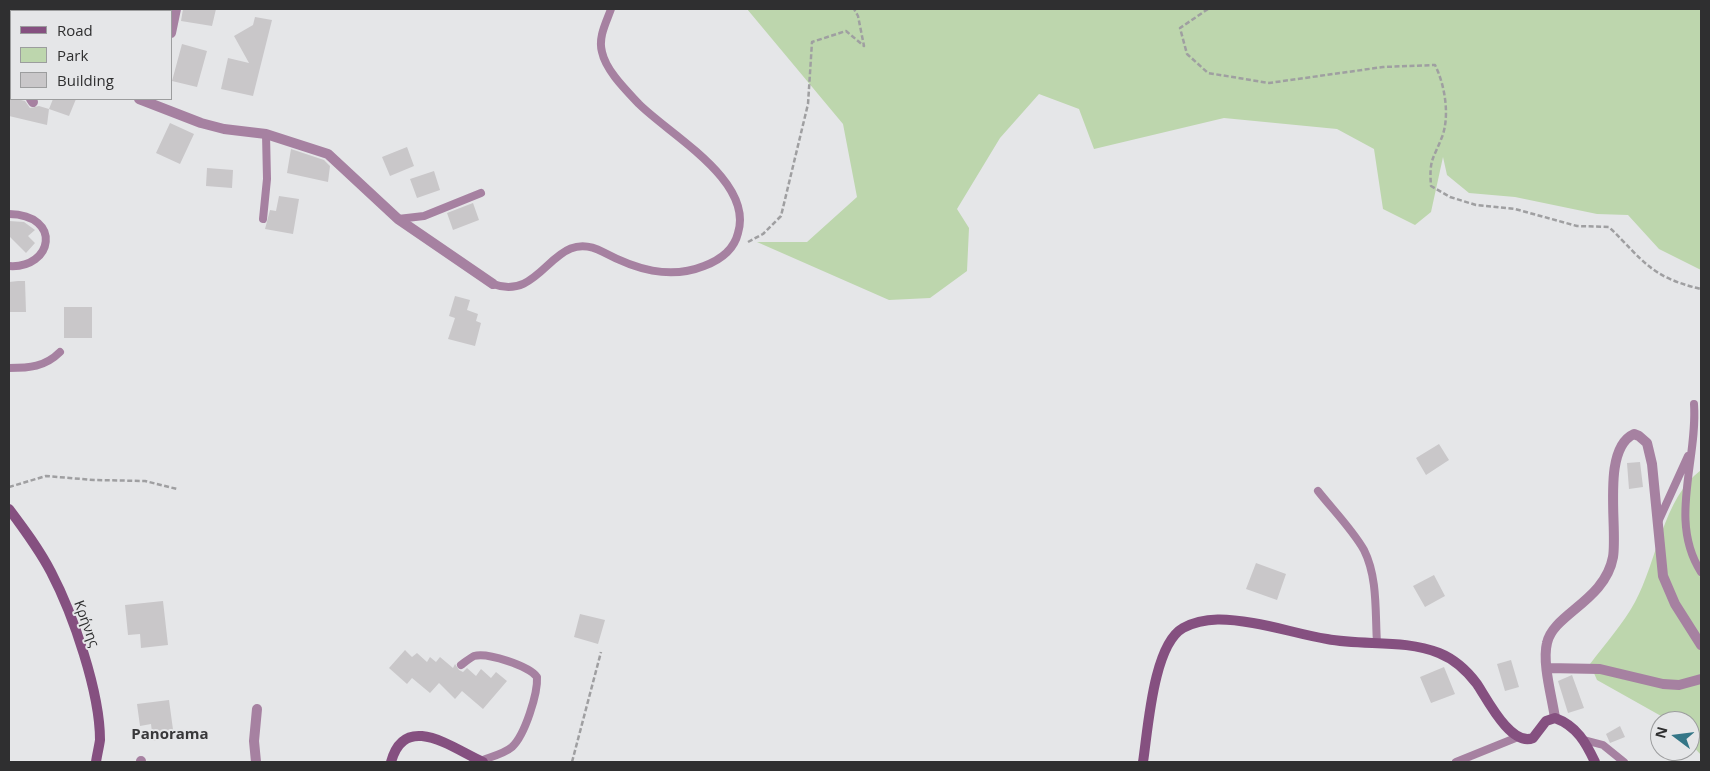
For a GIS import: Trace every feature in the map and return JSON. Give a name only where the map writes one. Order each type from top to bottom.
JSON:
[{"type":"street","points":[[172,27],[176,9]]},
{"type":"street","points":[[146,100],[159,102],[201,123],[224,130],[266,134],[328,154],[398,219],[493,284]]},
{"type":"street","points":[[1555,718],[1546,644],[1555,627],[1585,603],[1600,587],[1612,560],[1615,542],[1613,479],[1616,461],[1624,442],[1634,434],[1640,436],[1647,443],[1652,464],[1664,576],[1675,604],[1701,645]]},
{"type":"street","name":"Κρήνης","points":[[9,509],[52,573],[74,628],[90,680],[98,720],[100,741],[96,762]]},
{"type":"street","points":[[1143,762],[1153,690],[1161,660],[1170,642],[1181,629],[1196,622],[1214,619],[1254,623],[1329,640],[1424,648],[1448,658],[1470,677],[1497,716],[1518,737],[1524,740],[1533,738],[1546,721],[1555,718],[1575,730],[1584,740],[1595,762]]},
{"type":"street","points":[[1548,668],[1600,669],[1663,684],[1679,685],[1701,679]]},
{"type":"street","points":[[256,762],[254,741],[257,709]]},
{"type":"street","points":[[391,762],[400,741],[407,737],[422,735],[481,762]]},
{"type":"lane","points":[[493,284],[502,287],[516,287],[530,281],[561,254],[582,245],[596,248],[631,266],[648,271],[672,273],[695,270],[714,262],[734,245],[740,223],[736,202],[729,188],[707,162],[640,105],[610,69],[602,54],[603,30],[611,9]]},
{"type":"lane","points":[[263,219],[267,179],[266,134]]},
{"type":"lane","points":[[398,219],[424,216],[481,194]]},
{"type":"lane","points":[[9,214],[32,218],[44,229],[46,237],[40,253],[32,262],[23,266],[9,266]]},
{"type":"lane","points":[[9,368],[41,365],[50,361],[60,352]]},
{"type":"lane","points":[[1694,404],[1694,445],[1685,499],[1685,522],[1690,546],[1701,572]]},
{"type":"lane","points":[[1657,524],[1694,445]]},
{"type":"lane","points":[[1318,491],[1358,541],[1369,563],[1374,593],[1377,643]]},
{"type":"lane","points":[[462,665],[472,656],[486,656],[528,668],[537,677],[536,695],[517,741],[506,751],[481,762]]},
{"type":"lane","points":[[1456,762],[1518,737]]},
{"type":"lane","points":[[1584,740],[1603,745],[1624,762]]},
{"type":"path","points":[[726,253],[763,234],[781,216],[808,104],[812,42],[846,31],[864,46],[858,16],[854,9]]},
{"type":"path","points":[[1208,9],[1180,28],[1187,54],[1208,73],[1269,83],[1383,67],[1435,65],[1442,78],[1446,105],[1443,136],[1431,160],[1431,186],[1450,197],[1476,205],[1515,209],[1577,226],[1609,227],[1656,274],[1701,289]]},
{"type":"path","points":[[9,488],[46,476],[94,480],[145,481],[177,489]]},
{"type":"path","points":[[572,762],[601,652]]},
{"type":"green space","points":[[747,9],[1701,9],[1701,270],[1659,249],[1628,215],[1597,214],[1515,197],[1469,193],[1447,175],[1443,157],[1431,212],[1415,225],[1383,209],[1374,149],[1337,129],[1224,118],[1094,149],[1079,109],[1039,94],[1000,138],[957,209],[969,228],[967,271],[930,298],[889,300],[757,242],[807,242],[857,197],[843,124]]},
{"type":"green space","points":[[1701,470],[1701,755],[1700,711],[1652,711],[1597,680],[1590,664],[1635,602],[1643,586],[1669,514],[1688,482]]},
{"type":"building","points":[[183,9],[216,9],[212,26],[181,21]]},
{"type":"building","points":[[255,17],[272,20],[253,96],[221,89],[228,58],[249,63],[234,36],[253,25]]},
{"type":"building","points":[[182,44],[207,51],[197,87],[172,81]]},
{"type":"building","points":[[9,97],[10,100],[25,101],[30,108],[39,106],[49,109],[47,125],[9,116]]},
{"type":"building","points":[[53,100],[76,100],[69,116],[49,109]]},
{"type":"building","points":[[170,123],[194,134],[180,164],[156,153]]},
{"type":"building","points":[[407,147],[414,166],[390,176],[382,157]]},
{"type":"building","points":[[291,149],[324,160],[330,166],[328,182],[287,173]]},
{"type":"building","points":[[207,168],[233,170],[232,188],[206,186]]},
{"type":"building","points":[[434,171],[440,190],[417,198],[410,179]]},
{"type":"building","points":[[279,196],[299,199],[293,234],[265,229],[270,210],[276,211]]},
{"type":"building","points":[[473,203],[479,220],[453,230],[447,213]]},
{"type":"building","points":[[9,221],[24,222],[35,230],[28,236],[35,243],[26,253],[9,236]]},
{"type":"building","points":[[25,281],[26,312],[9,312],[9,282]]},
{"type":"building","points":[[455,296],[470,300],[467,310],[478,314],[476,321],[481,323],[475,346],[448,339],[455,318],[449,316]]},
{"type":"building","points":[[64,307],[92,307],[92,338],[64,338]]},
{"type":"building","points":[[1439,444],[1449,460],[1426,475],[1416,458]]},
{"type":"building","points":[[1640,462],[1643,487],[1629,489],[1627,463]]},
{"type":"building","points":[[1256,563],[1286,574],[1277,600],[1246,589]]},
{"type":"building","points":[[1434,575],[1445,596],[1425,607],[1413,586]]},
{"type":"building","points":[[163,601],[168,645],[141,648],[140,634],[128,635],[125,605]]},
{"type":"building","points":[[580,614],[605,620],[598,644],[574,637]]},
{"type":"building","points":[[405,650],[412,657],[417,653],[427,662],[430,657],[436,662],[440,657],[453,668],[455,664],[463,672],[467,668],[476,676],[481,669],[491,678],[496,672],[507,681],[483,709],[462,691],[455,699],[439,683],[430,693],[412,678],[407,684],[389,668]]},
{"type":"building","points":[[1511,660],[1519,687],[1505,691],[1497,664]]},
{"type":"building","points":[[1444,667],[1455,694],[1431,703],[1420,677]]},
{"type":"building","points":[[1572,675],[1584,708],[1568,713],[1558,681]]},
{"type":"building","points":[[169,700],[174,737],[153,741],[151,724],[140,726],[137,704]]},
{"type":"building","points":[[1620,726],[1625,737],[1610,743],[1606,734]]},
{"type":"district","name":"Panorama","points":[[170,735]]}]
